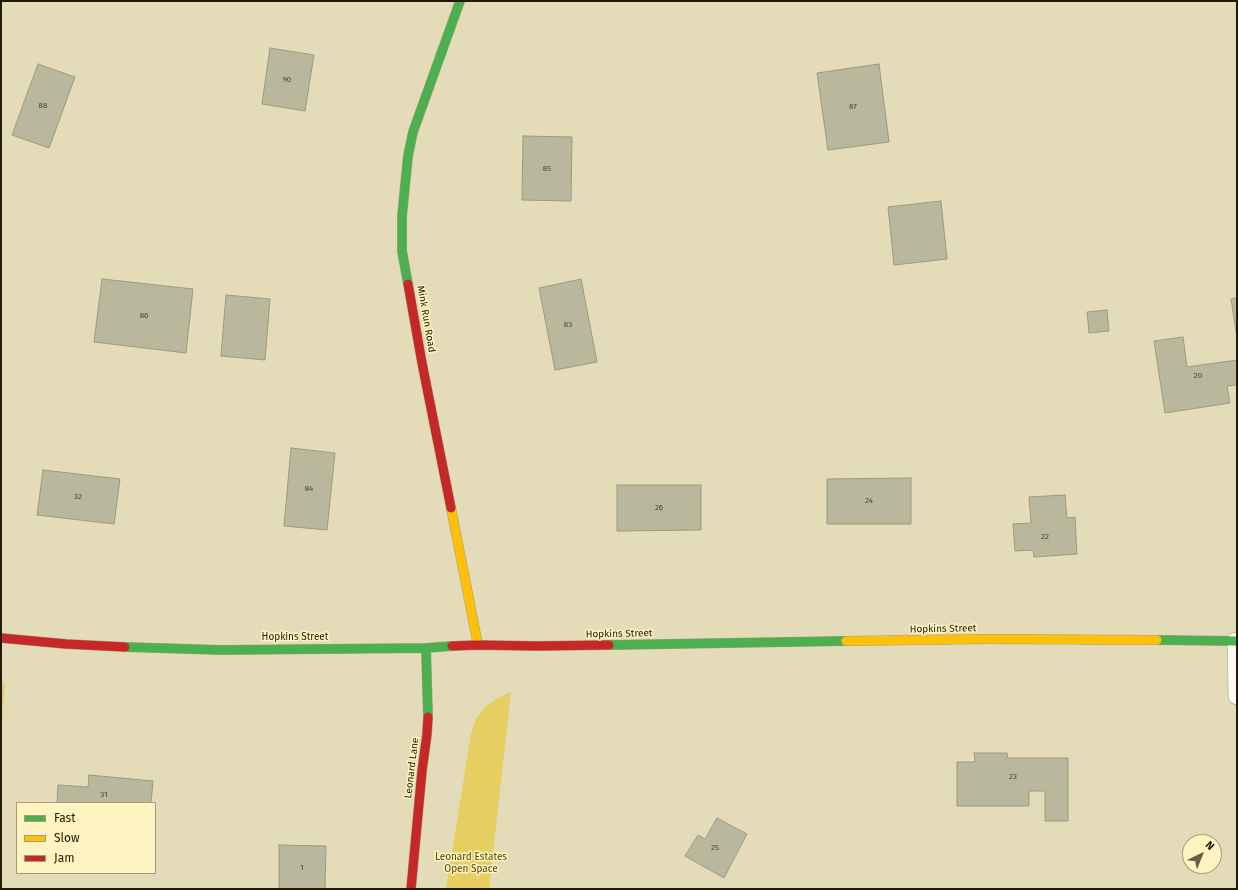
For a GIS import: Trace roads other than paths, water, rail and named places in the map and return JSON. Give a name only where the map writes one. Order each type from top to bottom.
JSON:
[{"type":"street","name":"Mink Run Road","points":[[460,1],[428,85],[413,132],[405,182],[402,216],[402,251],[478,645]]},
{"type":"street","name":"Hopkins Street","points":[[1,638],[66,644],[152,649],[426,648],[478,645],[538,646],[987,639],[1236,641]]},
{"type":"street","name":"Leonard Lane","points":[[411,889],[421,779],[427,734],[426,648]]},
{"type":"lane","points":[[1236,641],[1237,696]]},
{"type":"park label","name":"Leonard Estates Open Space","points":[[471,862]]}]
